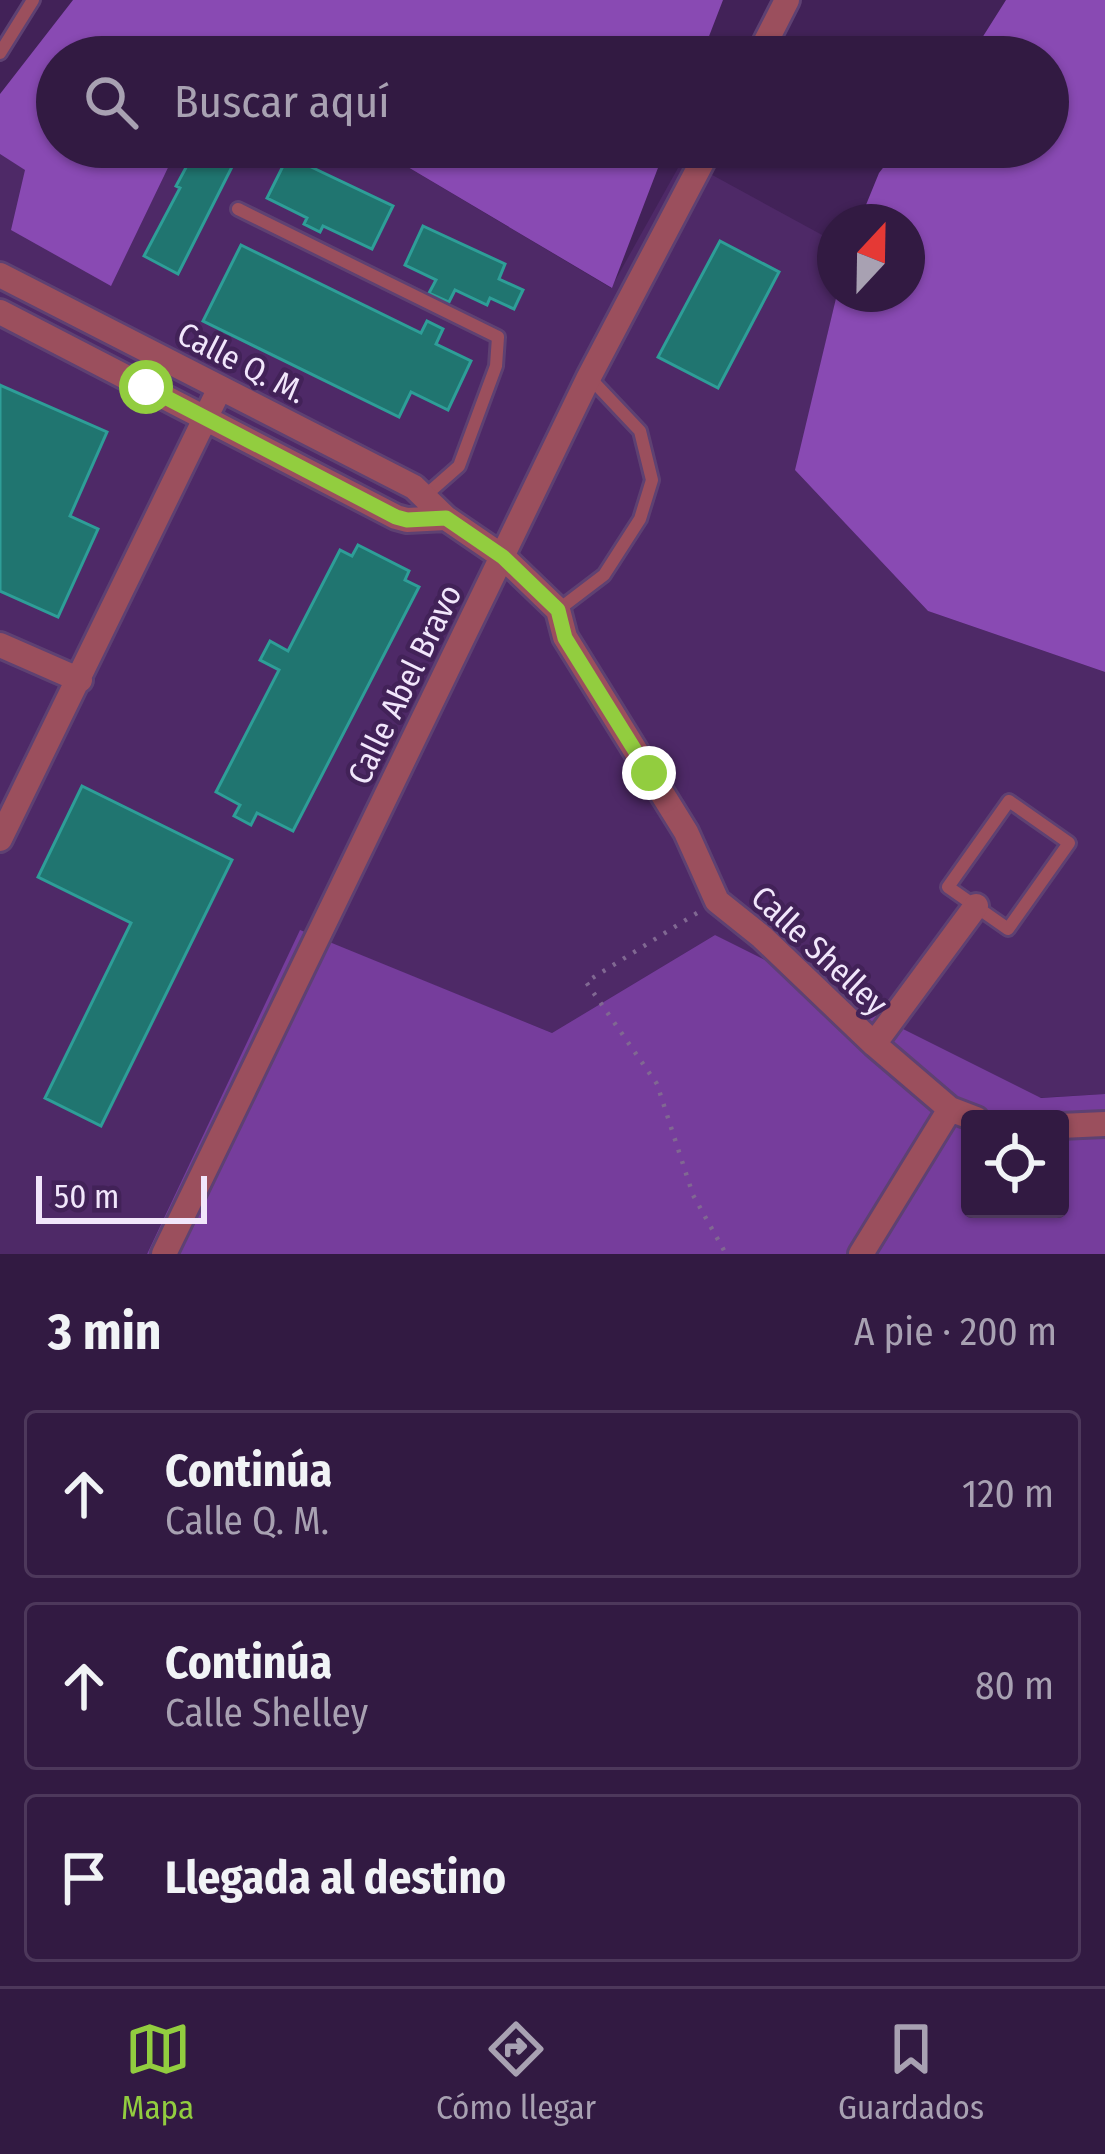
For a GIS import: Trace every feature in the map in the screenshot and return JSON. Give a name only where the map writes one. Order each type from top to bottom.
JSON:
[{"type":"street","points":[[769,36],[787,0]]},
{"type":"street","name":"Calle Abel Bravo","points":[[164,1254],[589,377],[699,168]]},
{"type":"street","name":"Calle Q. M.","points":[[0,275],[426,496],[446,518],[503,557]]},
{"type":"street","name":"Calle Q. M.","points":[[0,312],[396,517],[446,518]]},
{"type":"street","points":[[0,839],[220,388]]},
{"type":"street","name":"Calle Shelley","points":[[503,557],[558,610],[565,638],[686,832],[717,901],[763,938],[874,1044],[961,1113]]},
{"type":"street","points":[[0,646],[80,680]]},
{"type":"street","points":[[874,1044],[976,906]]},
{"type":"street","points":[[861,1254],[950,1109]]},
{"type":"street","points":[[1069,1126],[1105,1124]]},
{"type":"lane","points":[[0,53],[32,0]]},
{"type":"lane","points":[[238,209],[498,337],[496,366],[458,466],[426,496]]},
{"type":"lane","points":[[558,610],[604,575],[640,519],[652,480],[640,431],[589,377]]},
{"type":"lane","points":[[1009,801],[1069,843],[1008,929],[976,906],[948,887],[1009,801]]},
{"type":"path","points":[[717,901],[586,982],[657,1084],[693,1196],[726,1254]]},
{"type":"shaded area","points":[[73,0],[723,0],[709,36],[45,36]]},
{"type":"shaded area","points":[[1006,0],[1105,0],[1105,672],[928,611],[795,470],[833,312],[925,312],[925,204],[866,204],[879,173],[883,168],[1069,168],[1069,36],[983,36]]},
{"type":"shaded area","points":[[36,48],[36,168],[168,168],[111,286],[11,230],[25,170],[0,154],[0,94]]},
{"type":"shaded area","points":[[0,154],[25,169],[111,285],[168,168],[409,168],[611,288],[678,168],[699,168],[817,232],[817,312],[833,312],[796,470],[928,611],[1105,672],[1105,1094],[1016,1099],[715,935],[552,1033],[300,931],[147,1254],[0,1254]]},
{"type":"shaded area","points":[[409,168],[658,168],[612,288]]},
{"type":"shaded area","points":[[300,930],[552,1033],[715,935],[1041,1098],[1105,1094],[1105,1254],[147,1254]]},
{"type":"building","points":[[186,168],[231,168],[178,274],[144,256],[180,188],[176,186]]},
{"type":"building","points":[[282,168],[313,168],[393,206],[372,249],[323,226],[320,232],[304,224],[307,218],[267,198]]},
{"type":"building","points":[[423,226],[505,264],[499,279],[523,290],[514,309],[490,298],[487,305],[455,290],[449,302],[429,293],[436,280],[405,265]]},
{"type":"building","points":[[720,241],[779,272],[718,388],[658,357]]},
{"type":"building","points":[[241,245],[421,333],[427,321],[443,329],[436,344],[471,361],[448,410],[411,392],[399,417],[203,321]]},
{"type":"building","points":[[0,385],[107,432],[70,516],[98,529],[58,617],[0,591]]},
{"type":"building","points":[[358,545],[409,571],[405,580],[419,587],[293,831],[257,813],[251,825],[234,816],[240,805],[216,792],[279,670],[260,660],[270,641],[288,651],[340,550],[352,556]]},
{"type":"building","points":[[82,786],[232,860],[101,1126],[45,1098],[131,923],[38,877]]},
{"type":"route","points":[[146,387],[396,517],[446,518],[503,557],[558,610],[565,638],[649,773]]}]
